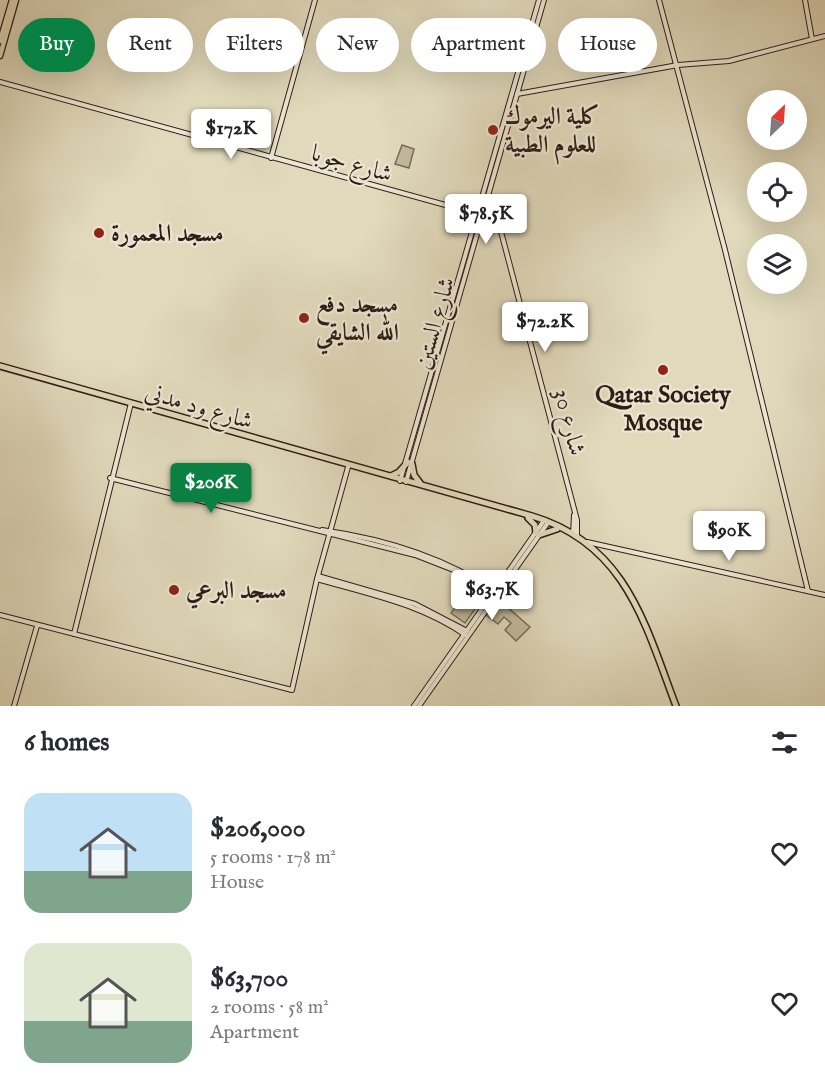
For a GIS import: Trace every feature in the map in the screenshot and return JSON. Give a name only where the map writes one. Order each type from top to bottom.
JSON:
[{"type":"highway","name":"شارع ود مدني","points":[[0,367],[389,477]]},
{"type":"highway","name":"شارع ود مدني","points":[[130,404],[389,477]]},
{"type":"highway","points":[[389,477],[399,472],[411,458]]},
{"type":"highway","points":[[411,458],[414,475],[421,484]]},
{"type":"highway","points":[[389,477],[545,523],[597,556],[629,594],[642,620],[675,706]]},
{"type":"highway","points":[[403,481],[421,484],[542,519],[584,542],[614,569],[631,592],[645,621],[675,706]]},
{"type":"highway","points":[[528,518],[535,525],[538,534],[556,529]]},
{"type":"main road","points":[[0,56],[14,0]]},
{"type":"main road","points":[[0,41],[6,29]]},
{"type":"street","points":[[271,158],[315,0]]},
{"type":"street","name":"شارع الستين","points":[[403,481],[481,216],[539,0]]},
{"type":"street","name":"شارع الستين","points":[[481,216],[544,0]]},
{"type":"street","points":[[659,0],[678,65],[808,591]]},
{"type":"street","points":[[805,0],[812,39]]},
{"type":"street","points":[[517,94],[678,65],[729,61],[825,36]]},
{"type":"street","name":"شارع جوبا","points":[[0,83],[481,216]]},
{"type":"street","name":"شارع 30","points":[[489,194],[499,224],[574,514],[575,536]]},
{"type":"street","points":[[481,216],[499,224]]},
{"type":"street","points":[[74,634],[110,478],[130,404]]},
{"type":"street","points":[[0,615],[292,690],[317,577],[348,467]]},
{"type":"street","points":[[110,478],[330,533],[425,554],[455,567],[496,594]]},
{"type":"street","points":[[414,706],[545,523]]},
{"type":"street","points":[[584,542],[825,595]]},
{"type":"street","points":[[317,577],[416,604],[467,634]]},
{"type":"street","points":[[14,706],[37,626]]},
{"type":"street","points":[[419,706],[467,634]]},
{"type":"shaded area","points":[[402,145],[414,149],[409,168],[395,164]]},
{"type":"shaded area","points":[[469,588],[483,598],[465,623],[451,613]]},
{"type":"shaded area","points":[[499,600],[530,627],[516,641],[505,630],[511,623],[504,617],[498,624],[486,615]]},
{"type":"place","name":"كلية اليرموك للعلوم الطبية","points":[[493,130]]},
{"type":"place","name":"مسجد المعمورة","points":[[99,233]]},
{"type":"place","name":"مسجد دفع الله الشايقي","points":[[304,318]]},
{"type":"place","name":"Qatar Society Mosque","points":[[663,370]]},
{"type":"place","name":"مسجد البرعي","points":[[174,590]]}]
